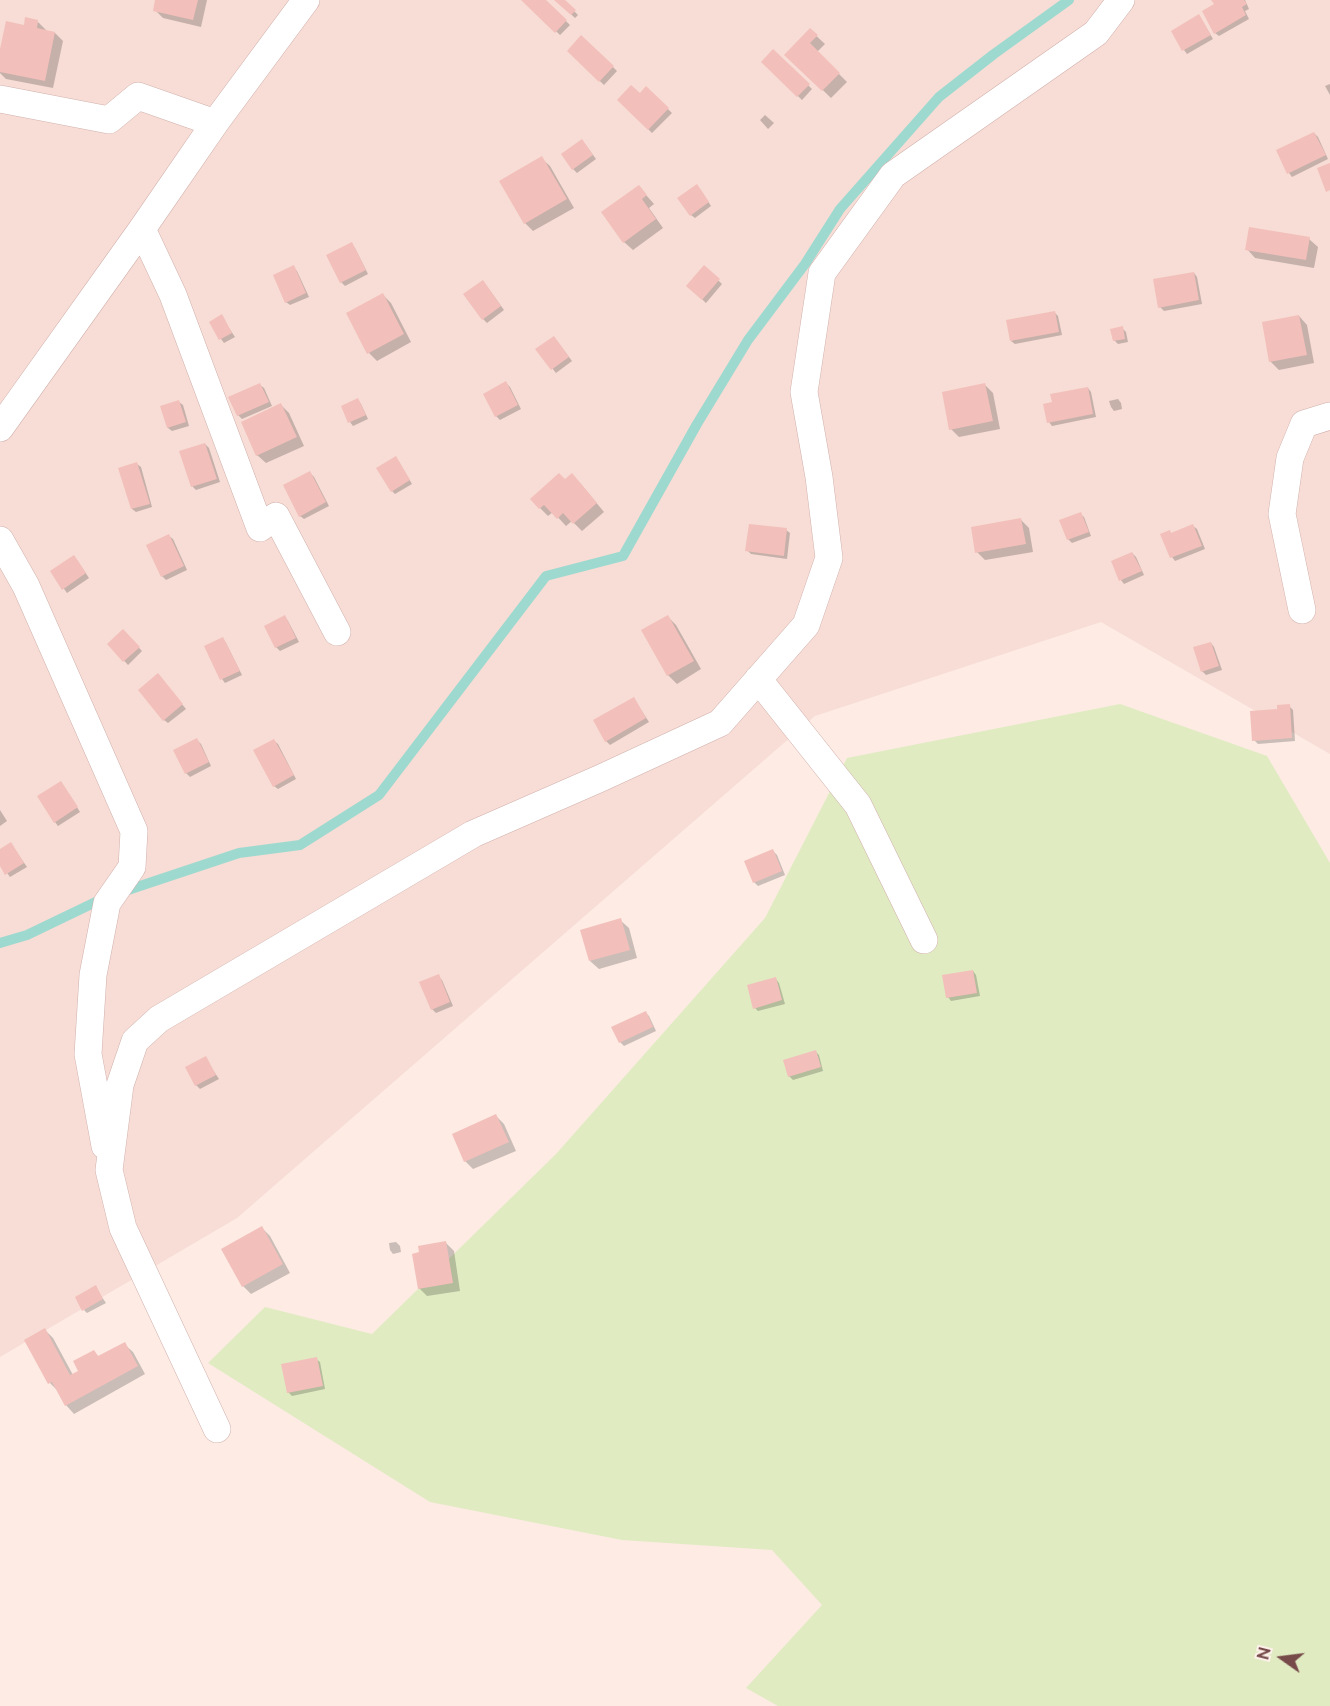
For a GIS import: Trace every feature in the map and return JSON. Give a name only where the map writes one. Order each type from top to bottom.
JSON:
[{"type":"street","points":[[0,428],[306,0]]},
{"type":"street","points":[[109,1170],[120,1085],[135,1041],[159,1019],[473,834],[720,723],[806,625],[829,558],[819,477],[804,392],[822,273],[893,175],[1096,33],[1121,0]]},
{"type":"street","points":[[0,99],[109,120],[138,96],[216,123]]},
{"type":"street","points":[[142,229],[173,295],[260,528],[276,516],[337,632]]},
{"type":"street","points":[[1302,610],[1282,514],[1290,458],[1304,424],[1330,416]]},
{"type":"street","points":[[0,540],[26,586],[134,831],[132,867],[107,903],[93,975],[88,1054],[109,1170],[123,1228],[217,1429]]},
{"type":"street","points":[[758,679],[858,805],[924,940]]},
{"type":"shaded area","points":[[0,0],[1330,0],[1330,754],[1101,622],[815,716],[237,1218],[0,1357]]},
{"type":"green space","points":[[1120,704],[1267,756],[1330,863],[1330,1706],[778,1706],[746,1688],[822,1605],[772,1550],[622,1540],[430,1502],[208,1363],[265,1307],[372,1334],[556,1154],[765,918],[847,758]]},
{"type":"building","points":[[155,0],[198,0],[193,20],[153,11]]},
{"type":"building","points":[[521,0],[546,0],[567,20],[555,33]]},
{"type":"building","points":[[554,0],[565,0],[576,10],[571,15]]},
{"type":"building","points":[[1211,0],[1244,0],[1247,4],[1242,7],[1246,15],[1214,34],[1202,11],[1214,4]]},
{"type":"building","points":[[1199,14],[1211,35],[1182,51],[1171,31]]},
{"type":"building","points":[[25,17],[38,20],[37,28],[55,32],[45,81],[0,72],[0,49],[6,21],[24,25]]},
{"type":"building","points":[[810,28],[818,35],[810,43],[840,73],[822,91],[784,55]]},
{"type":"building","points":[[581,35],[614,66],[599,82],[567,51]]},
{"type":"building","points":[[773,49],[810,84],[797,97],[761,62]]},
{"type":"building","points":[[631,85],[640,93],[646,86],[669,108],[648,130],[617,100]]},
{"type":"building","points":[[1314,132],[1326,155],[1287,174],[1276,150]]},
{"type":"building","points":[[582,139],[593,155],[572,170],[561,154]]},
{"type":"building","points":[[542,156],[567,199],[524,224],[499,181]]},
{"type":"building","points":[[1330,163],[1330,190],[1326,192],[1317,168]]},
{"type":"building","points":[[697,184],[709,202],[690,216],[677,198]]},
{"type":"building","points":[[639,185],[647,195],[642,199],[656,219],[623,243],[601,212]]},
{"type":"building","points":[[1249,227],[1310,237],[1306,260],[1245,250]]},
{"type":"building","points":[[352,242],[366,270],[340,283],[326,255]]},
{"type":"building","points":[[294,265],[306,293],[285,303],[273,275]]},
{"type":"building","points":[[704,265],[720,279],[702,300],[686,286]]},
{"type":"building","points":[[1194,272],[1199,300],[1158,308],[1153,279]]},
{"type":"building","points":[[483,280],[501,306],[482,320],[463,294]]},
{"type":"building","points":[[383,293],[404,334],[367,354],[346,313]]},
{"type":"building","points":[[1055,311],[1059,332],[1010,341],[1006,320]]},
{"type":"building","points":[[222,314],[232,333],[219,340],[209,322]]},
{"type":"building","points":[[1299,315],[1307,355],[1269,362],[1262,322]]},
{"type":"building","points":[[1123,326],[1125,339],[1113,341],[1110,329]]},
{"type":"building","points":[[554,336],[569,357],[551,370],[535,349]]},
{"type":"building","points":[[506,381],[518,405],[495,417],[483,394]]},
{"type":"building","points":[[260,383],[269,402],[237,416],[228,397]]},
{"type":"building","points":[[985,383],[993,421],[949,430],[942,392]]},
{"type":"building","points":[[1088,387],[1093,414],[1047,423],[1043,404],[1052,402],[1050,394]]},
{"type":"building","points":[[358,398],[366,415],[348,423],[341,406]]},
{"type":"building","points":[[179,400],[186,422],[167,428],[160,406]]},
{"type":"building","points":[[281,403],[297,437],[256,456],[241,422]]},
{"type":"building","points":[[205,443],[217,479],[191,487],[179,451]]},
{"type":"building","points":[[396,456],[410,480],[391,492],[376,468]]},
{"type":"building","points":[[137,462],[150,504],[131,509],[118,468]]},
{"type":"building","points":[[310,471],[326,502],[299,517],[283,485]]},
{"type":"building","points":[[559,473],[565,479],[572,473],[597,503],[573,524],[563,513],[557,519],[544,505],[539,509],[530,499]]},
{"type":"building","points":[[1081,512],[1089,532],[1067,540],[1059,520]]},
{"type":"building","points":[[1021,518],[1026,544],[975,553],[971,527]]},
{"type":"building","points":[[749,524],[787,528],[784,556],[745,551]]},
{"type":"building","points":[[1193,524],[1202,546],[1170,558],[1160,534],[1170,530],[1171,533]]},
{"type":"building","points":[[169,534],[184,566],[161,577],[146,545]]},
{"type":"building","points":[[1132,552],[1142,571],[1119,581],[1111,561]]},
{"type":"building","points":[[74,555],[86,573],[62,590],[50,571]]},
{"type":"building","points":[[285,615],[296,638],[275,648],[264,626]]},
{"type":"building","points":[[668,615],[694,661],[667,676],[641,630]]},
{"type":"building","points":[[123,629],[140,647],[123,662],[107,644]]},
{"type":"building","points":[[223,637],[240,671],[220,680],[204,646]]},
{"type":"building","points":[[1211,642],[1219,666],[1201,672],[1193,647]]},
{"type":"building","points":[[158,673],[183,704],[163,721],[138,690]]},
{"type":"building","points":[[634,697],[646,718],[605,742],[593,720]]},
{"type":"building","points":[[1290,704],[1292,738],[1252,741],[1250,711],[1277,709],[1277,705]]},
{"type":"building","points":[[197,738],[209,762],[185,774],[173,750]]},
{"type":"building","points":[[274,739],[294,775],[273,787],[253,750]]},
{"type":"building","points":[[61,781],[78,807],[54,823],[37,796]]},
{"type":"building","points":[[11,842],[24,863],[5,875],[0,866],[0,849]]},
{"type":"building","points":[[773,849],[782,871],[753,883],[744,861]]},
{"type":"building","points":[[621,918],[630,950],[589,961],[580,930]]},
{"type":"building","points":[[973,970],[977,993],[946,998],[942,975]]},
{"type":"building","points":[[439,974],[450,1002],[431,1010],[419,982]]},
{"type":"building","points":[[776,977],[782,1000],[753,1009],[747,985]]},
{"type":"building","points":[[646,1011],[653,1027],[619,1043],[611,1027]]},
{"type":"building","points":[[816,1050],[821,1067],[788,1077],[783,1060]]},
{"type":"building","points":[[206,1056],[216,1075],[195,1086],[185,1067]]},
{"type":"building","points":[[496,1114],[509,1142],[464,1162],[452,1134]]},
{"type":"building","points":[[262,1226],[283,1264],[242,1287],[221,1249]]},
{"type":"building","points":[[446,1241],[453,1283],[418,1289],[412,1254],[419,1252],[418,1246]]},
{"type":"building","points":[[96,1285],[103,1299],[82,1311],[75,1297]]},
{"type":"building","points":[[45,1328],[70,1375],[78,1371],[73,1361],[94,1350],[98,1356],[125,1342],[138,1366],[65,1406],[52,1382],[48,1384],[24,1340]]},
{"type":"building","points":[[317,1357],[323,1386],[287,1393],[281,1364]]},
{"type":"waterway","points":[[122,892],[239,853],[300,845],[379,795],[546,576],[623,556],[697,424],[748,340],[805,264],[840,209],[939,97],[1069,0]]},
{"type":"waterway","points":[[0,943],[27,935],[104,898]]}]
